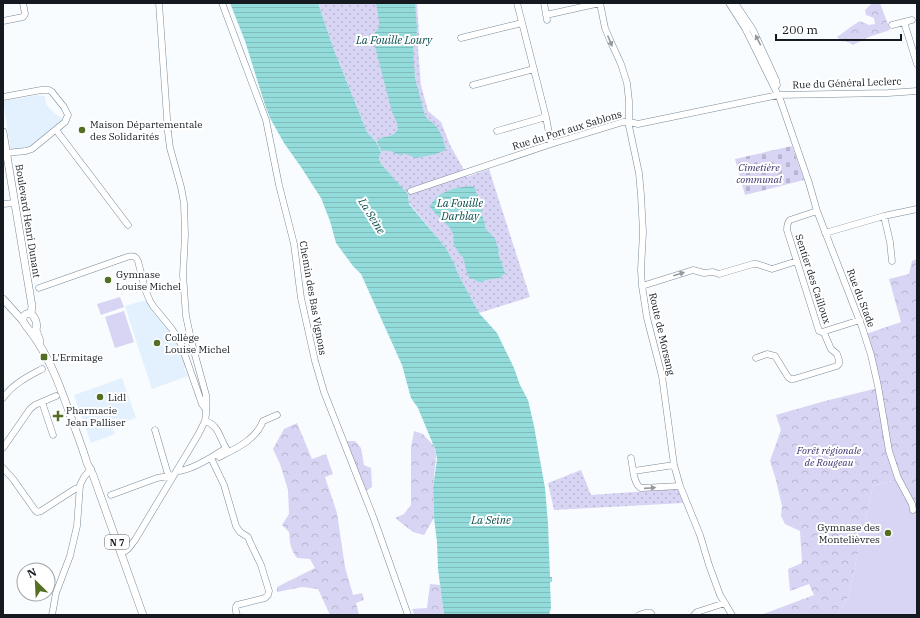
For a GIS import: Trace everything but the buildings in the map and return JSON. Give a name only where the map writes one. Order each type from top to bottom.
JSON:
[{"type":"main road","name":"Boulevard Henri Dunant","points":[[3,132],[32,306],[31,314]]},
{"type":"main road","name":"N 7","points":[[3,293],[18,309],[26,326],[33,330],[50,364],[122,553],[143,615]]},
{"type":"main road","name":"N 7","points":[[3,299],[23,319]]},
{"type":"main road","points":[[23,319],[26,314],[31,314]]},
{"type":"main road","name":"N 7","points":[[31,314],[34,316],[37,324],[33,330]]},
{"type":"street","points":[[122,553],[130,547],[198,435],[205,421],[206,409],[205,389],[186,316],[183,275],[185,242],[184,203],[170,148],[168,132],[159,3]]},
{"type":"street","name":"Chemin des Bas Vignons","points":[[222,3],[266,120],[279,185],[294,244],[301,298],[318,373],[324,392],[374,519],[408,615]]},
{"type":"street","points":[[517,3],[546,117],[551,144]]},
{"type":"street","points":[[544,3],[547,18],[600,3]]},
{"type":"street","name":"Route de Morsang","points":[[600,3],[605,28],[621,64],[627,83],[629,126],[642,195],[642,286],[647,318],[662,376],[674,465],[680,486],[700,536],[720,595],[732,615]]},
{"type":"street","name":"Rue du Stade","points":[[729,3],[745,28],[778,95],[825,233],[860,320],[871,355],[878,386],[889,451],[898,478],[914,510]]},
{"type":"street","points":[[735,3],[753,30],[762,49],[776,80],[777,85],[774,87]]},
{"type":"street","points":[[3,21],[23,17],[25,14],[23,4]]},
{"type":"street","points":[[892,25],[912,20]]},
{"type":"street","points":[[904,22],[917,64]]},
{"type":"street","points":[[461,38],[522,23]]},
{"type":"street","points":[[473,85],[534,69]]},
{"type":"street","points":[[3,97],[47,90],[50,91],[68,113],[68,118],[56,130],[34,147],[29,150],[6,153]]},
{"type":"street","name":"Rue du Général Leclerc","points":[[778,95],[917,91]]},
{"type":"street","name":"Rue du Port aux Sablons","points":[[411,191],[551,144],[623,122],[638,124],[778,95]]},
{"type":"street","points":[[497,131],[546,117]]},
{"type":"street","points":[[56,130],[128,225]]},
{"type":"street","points":[[3,204],[15,203]]},
{"type":"street","points":[[825,233],[884,216],[917,209]]},
{"type":"street","name":"Sentier des Cailloux","points":[[817,211],[788,222],[787,230],[819,331],[822,332],[860,320]]},
{"type":"street","points":[[884,216],[890,242],[892,261]]},
{"type":"street","points":[[39,288],[127,257],[136,257],[145,289],[152,306],[172,329],[181,344],[202,404],[206,409]]},
{"type":"street","points":[[642,286],[693,270],[704,273],[713,272],[719,274],[753,264],[772,269],[797,261]]},
{"type":"street","points":[[756,358],[768,354],[774,356],[788,377],[791,379],[837,366],[839,364],[839,357],[831,349],[824,333],[822,332]]},
{"type":"street","points":[[3,398],[13,386],[42,369]]},
{"type":"street","points":[[3,448],[30,409],[35,405],[56,396]]},
{"type":"street","points":[[42,402],[53,435]]},
{"type":"street","points":[[212,457],[215,459],[241,446],[260,429],[263,421],[277,414]]},
{"type":"street","points":[[111,495],[147,481],[173,474],[212,457],[226,448],[214,426],[205,421]]},
{"type":"street","points":[[155,430],[167,471],[173,474]]},
{"type":"street","points":[[212,457],[224,485],[236,526],[240,532],[248,537],[261,565],[269,591],[265,598],[237,605],[235,608],[237,615]]},
{"type":"street","points":[[631,458],[636,484],[640,488],[680,486]]},
{"type":"street","points":[[634,471],[674,465]]},
{"type":"street","points":[[3,468],[37,512],[41,511],[75,489],[80,488]]},
{"type":"street","points":[[52,615],[54,599],[70,556],[77,526],[80,488],[84,477],[90,468]]},
{"type":"street","points":[[694,615],[697,612],[725,603]]},
{"type":"street","points":[[639,615],[651,613],[652,615]]},
{"type":"shaded area","points":[[38,95],[45,96],[46,104],[55,114],[62,118],[62,120],[28,149],[11,151],[3,101]]},
{"type":"shaded area","name":"Collège Louise Michel","points":[[146,300],[152,311],[169,330],[176,341],[186,366],[184,369],[188,376],[152,389],[125,306]]},
{"type":"shaded area","points":[[122,378],[136,418],[112,426],[115,434],[91,443],[74,395]]},
{"type":"green space","points":[[318,3],[417,3],[419,34],[418,49],[421,85],[428,111],[441,122],[450,145],[467,177],[489,169],[530,297],[479,313],[446,248],[409,203],[408,194],[381,164],[379,158],[381,152],[376,142],[367,132],[334,50]]},
{"type":"green space","points":[[873,3],[880,3],[890,30],[869,37],[853,45],[848,42],[841,41],[837,37],[860,21],[869,25],[875,24],[874,18],[866,15],[865,10]]},
{"type":"green space","name":"Cimetière communal","points":[[792,146],[804,180],[745,195],[735,159]]},
{"type":"green space","name":"Forêt régionale de Rougeau","points":[[917,259],[917,510],[896,480],[873,486],[848,597],[837,615],[761,615],[814,595],[809,584],[790,591],[788,569],[802,563],[800,531],[785,524],[781,516],[782,506],[770,461],[781,430],[776,415],[878,388],[866,334],[901,322],[889,279],[909,274],[912,261]]},
{"type":"green space","points":[[120,297],[124,307],[101,315],[97,304]]},
{"type":"green space","points":[[124,311],[134,342],[115,348],[105,317]]},
{"type":"green space","points":[[297,423],[312,459],[326,454],[333,474],[325,477],[337,513],[345,567],[353,595],[362,593],[364,600],[356,603],[359,615],[330,615],[318,589],[302,587],[277,592],[277,587],[315,568],[310,559],[297,558],[290,542],[289,532],[282,525],[289,514],[288,490],[280,464],[273,449],[284,429]]},
{"type":"green space","points":[[414,431],[423,434],[434,446],[436,456],[433,488],[434,518],[424,535],[413,532],[395,518],[404,514],[411,505],[411,448]]},
{"type":"green space","points":[[345,441],[355,441],[361,448],[364,465],[371,468],[372,487],[366,491]]},
{"type":"green space","points":[[581,470],[591,495],[678,489],[683,503],[554,510],[548,483]]},
{"type":"green space","points":[[896,480],[917,510],[917,615],[837,615],[848,597],[873,486]]},
{"type":"green space","points":[[430,584],[440,585],[444,615],[414,615],[412,609],[427,608]]},
{"type":"water","name":"La Seine","points":[[230,3],[318,3],[334,50],[367,132],[376,142],[381,152],[379,158],[381,164],[408,194],[409,204],[446,248],[479,313],[497,333],[528,400],[534,426],[545,488],[548,523],[550,577],[552,577],[552,582],[550,582],[551,608],[549,615],[444,615],[438,569],[434,518],[433,488],[437,459],[435,449],[418,408],[411,398],[402,365],[361,274],[353,266],[336,243],[330,221],[321,198],[284,143],[270,118],[245,41]]},
{"type":"water","name":"La Fouille Loury","points":[[376,3],[415,3],[417,29],[416,41],[413,46],[415,78],[425,116],[439,131],[446,150],[436,154],[416,158],[403,153],[401,156],[390,151],[382,151],[377,142],[379,139],[393,135],[398,129],[392,112],[373,39],[379,27]]},
{"type":"water","name":"La Fouille Darblay","points":[[472,186],[476,189],[476,193],[478,194],[485,228],[495,239],[505,273],[500,278],[485,280],[483,282],[470,279],[463,257],[454,245],[453,234],[450,228],[430,207],[437,197],[448,191],[460,187]]},
{"type":"place","name":"Maison Départementale des Solidarités","points":[[82,130]]},
{"type":"place","name":"Gymnase Louise Michel","points":[[108,280]]},
{"type":"place","name":"Collège Louise Michel","points":[[157,343]]},
{"type":"place","name":"L'Ermitage","points":[[44,357]]},
{"type":"place","name":"Lidl","points":[[100,397]]},
{"type":"place","name":"Pharmacie Jean Palliser","points":[[58,416]]},
{"type":"place","name":"Gymnase des Montelièvres","points":[[888,533]]}]
